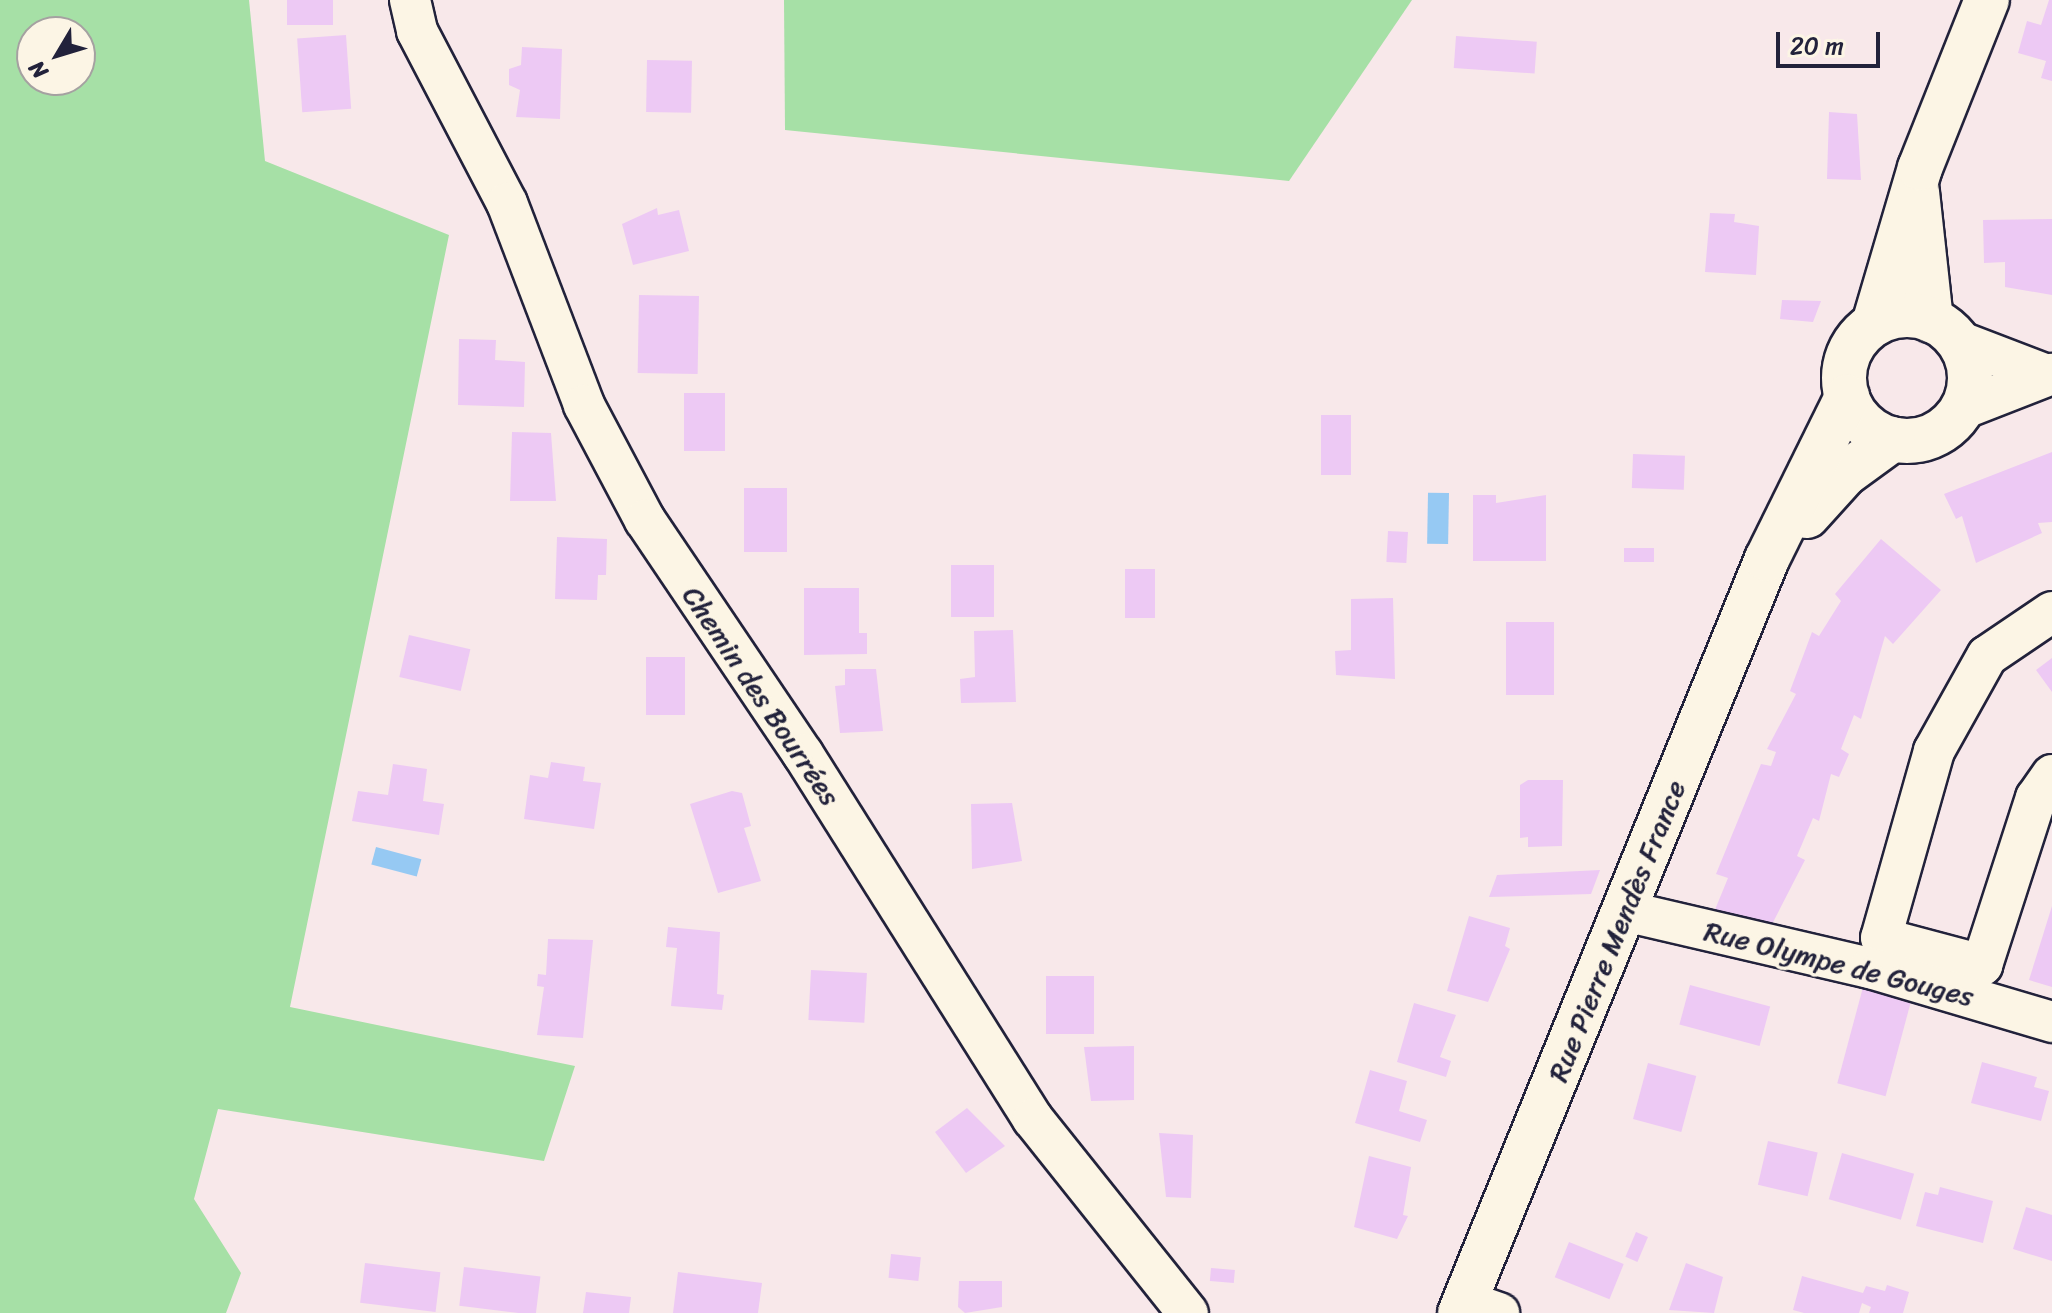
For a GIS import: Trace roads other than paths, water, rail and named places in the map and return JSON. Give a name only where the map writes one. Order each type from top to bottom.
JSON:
[{"type":"street","points":[[1987,0],[1886,267],[1874,324],[1848,356],[1847,397],[1864,424],[1893,439],[1940,432],[1962,409],[2050,374]]},
{"type":"street","name":"Chemin des Bourrées","points":[[414,15],[507,203],[584,405],[645,520],[803,754],[1033,1119],[1188,1313]]},
{"type":"street","points":[[1916,186],[1945,330],[1970,375],[1962,409]]},
{"type":"street","points":[[1874,324],[1912,315],[2050,374]]},
{"type":"street","name":"Rue Pierre Mendès France","points":[[1475,1309],[1625,911],[1767,559],[1847,397]]},
{"type":"street","name":"Rue Pierre Mendès France","points":[[1767,559],[1845,474],[1893,439]]},
{"type":"street","name":"Rue Olympe de Gouges","points":[[2052,612],[1987,656],[1934,751],[1881,938],[1982,965],[2036,798],[2052,775]]},
{"type":"street","name":"Rue Olympe de Gouges","points":[[1625,911],[1870,968],[2052,1022]]},
{"type":"water","points":[[1428,493],[1449,493],[1448,544],[1427,544]]},
{"type":"water","points":[[376,847],[421,859],[417,877],[371,864]]}]
